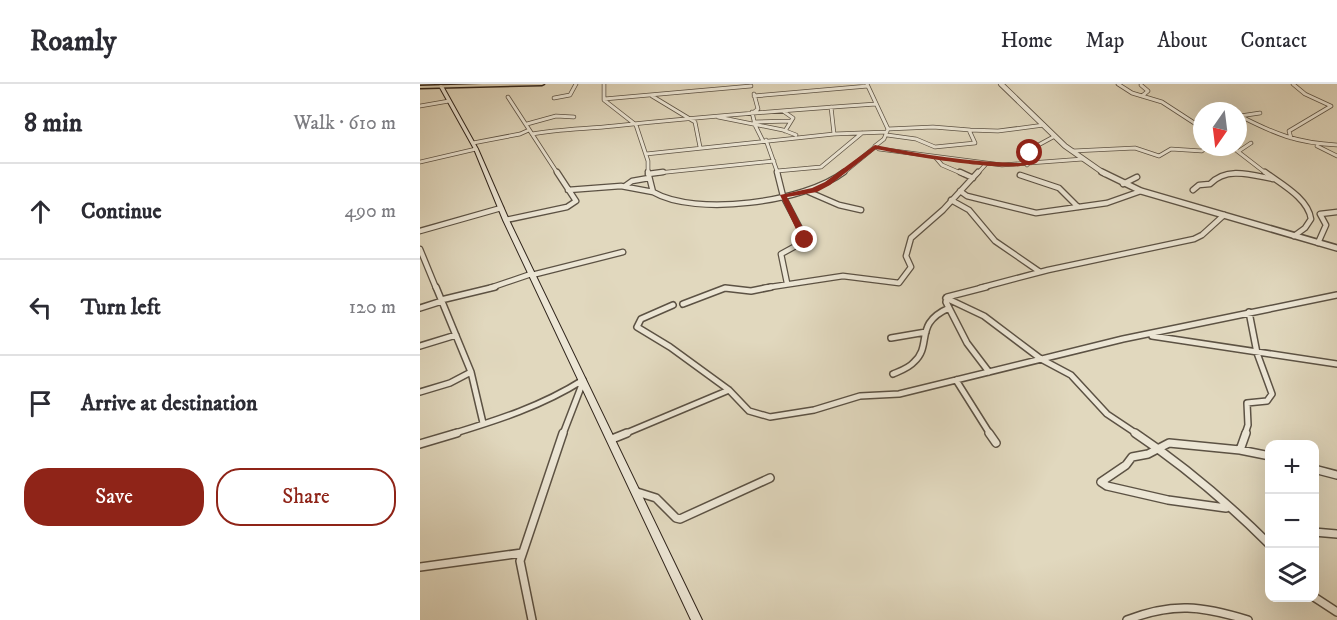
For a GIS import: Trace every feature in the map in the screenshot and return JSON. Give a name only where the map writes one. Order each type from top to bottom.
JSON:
[{"type":"highway","points":[[420,87],[542,84]]},
{"type":"main road","points":[[441,86],[474,146],[506,220],[697,620]]},
{"type":"street","points":[[554,98],[570,95],[576,84]]},
{"type":"street","points":[[604,84],[604,99]]},
{"type":"street","points":[[833,84],[834,87],[845,90]]},
{"type":"street","points":[[1001,84],[1089,166],[1123,184],[1337,248]]},
{"type":"street","points":[[1118,84],[1128,91],[1162,102],[1193,122]]},
{"type":"street","points":[[1291,138],[1289,130],[1331,106],[1305,94],[1293,84]]},
{"type":"street","points":[[604,99],[751,85],[758,109],[753,112]]},
{"type":"street","points":[[754,96],[845,90],[867,85],[887,132]]},
{"type":"street","points":[[1141,85],[1148,92],[1142,96]]},
{"type":"street","points":[[650,95],[695,122],[700,147]]},
{"type":"street","points":[[506,220],[571,206],[576,201],[508,97]]},
{"type":"street","points":[[604,99],[635,124],[646,154],[648,176],[653,192]]},
{"type":"street","points":[[420,106],[449,101]]},
{"type":"street","points":[[420,162],[531,132],[567,128],[588,129],[753,112],[876,104]]},
{"type":"street","points":[[831,107],[834,134]]},
{"type":"street","points":[[781,110],[793,117],[785,131]]},
{"type":"street","points":[[753,112],[754,124],[774,161],[783,196],[805,238],[803,242],[780,254],[787,283]]},
{"type":"street","points":[[1260,113],[1240,116],[1268,132],[1306,143],[1337,156]]},
{"type":"street","points":[[526,124],[556,116],[574,117]]},
{"type":"street","points":[[706,116],[734,119],[807,136]]},
{"type":"street","points":[[754,124],[791,121]]},
{"type":"street","points":[[646,154],[834,134],[933,127],[998,131],[1044,125]]},
{"type":"street","points":[[887,132],[933,146],[974,144],[968,131],[970,130]]},
{"type":"street","points":[[568,190],[603,185],[625,186],[653,192],[667,200],[697,205],[808,192],[828,184],[875,147],[887,132]]},
{"type":"street","points":[[777,171],[821,167],[862,133]]},
{"type":"street","points":[[1027,165],[1031,149],[1055,136]]},
{"type":"street","points":[[1247,147],[1251,142]]},
{"type":"street","points":[[1306,143],[1337,145]]},
{"type":"street","points":[[923,156],[933,146]]},
{"type":"street","points":[[875,147],[986,164],[1027,165],[1083,159]]},
{"type":"street","points":[[1073,151],[1135,148],[1159,156],[1170,150],[1193,151]]},
{"type":"street","points":[[1245,156],[1300,200],[1310,212],[1310,222],[1294,236]]},
{"type":"street","points":[[935,157],[942,165],[973,178]]},
{"type":"street","points":[[1030,159],[1065,161]]},
{"type":"street","points":[[625,186],[648,176],[774,161]]},
{"type":"street","points":[[683,304],[723,288],[751,291],[787,283],[849,275],[893,284],[899,283],[911,267],[906,256],[911,238],[924,229],[986,164]]},
{"type":"street","points":[[1193,190],[1198,184],[1210,184],[1215,177],[1224,173],[1275,179]]},
{"type":"street","points":[[1020,175],[1059,189],[1078,207]]},
{"type":"street","points":[[1123,184],[1137,177]]},
{"type":"street","points":[[960,191],[967,196],[1033,212],[1107,203],[1141,191]]},
{"type":"street","points":[[808,192],[837,204],[861,210]]},
{"type":"street","points":[[951,200],[969,210],[995,241],[1040,272]]},
{"type":"street","points":[[420,231],[501,208]]},
{"type":"street","points":[[1318,243],[1326,225],[1320,214],[1337,212]]},
{"type":"street","points":[[946,298],[1040,272],[1194,239],[1202,235],[1224,215]]},
{"type":"street","points":[[420,249],[471,372],[483,423]]},
{"type":"street","points":[[420,308],[532,274],[623,252]]},
{"type":"street","points":[[673,305],[641,319],[637,323],[638,327],[729,390],[749,411],[770,417],[814,410],[860,396],[895,395],[1146,335],[1337,295]]},
{"type":"street","points":[[946,298],[967,343],[989,372]]},
{"type":"street","points":[[946,298],[984,316],[1041,359],[1071,375],[1107,414],[1158,448],[1251,526],[1265,541]]},
{"type":"street","points":[[893,374],[913,364],[918,358],[933,316],[949,308]]},
{"type":"street","points":[[1240,450],[1248,425],[1247,403],[1267,401],[1272,394],[1270,381],[1257,353],[1249,312]]},
{"type":"street","points":[[891,338],[926,332]]},
{"type":"street","points":[[420,346],[456,335]]},
{"type":"street","points":[[1146,335],[1337,364]]},
{"type":"street","points":[[420,392],[450,383],[471,372]]},
{"type":"street","points":[[956,380],[996,444]]},
{"type":"street","points":[[420,451],[422,444],[545,402],[583,381]]},
{"type":"street","points":[[532,620],[519,567],[583,381]]},
{"type":"street","points":[[612,439],[729,390]]},
{"type":"street","points":[[1228,509],[1168,500],[1101,483],[1132,457],[1148,454],[1172,442],[1265,455]]},
{"type":"street","points":[[1319,470],[1337,475]]},
{"type":"street","points":[[637,492],[656,498],[676,518],[680,519],[707,508],[734,491],[770,478]]},
{"type":"street","points":[[1319,532],[1337,534]]},
{"type":"street","points":[[420,567],[522,553]]},
{"type":"street","points":[[1319,600],[1337,612]]},
{"type":"street","points":[[1127,620],[1179,605],[1202,607],[1248,620]]},
{"type":"route","points":[[805,240],[783,196],[814,190],[828,184],[875,147],[1002,165],[1027,165],[1030,162],[1030,153]]}]
